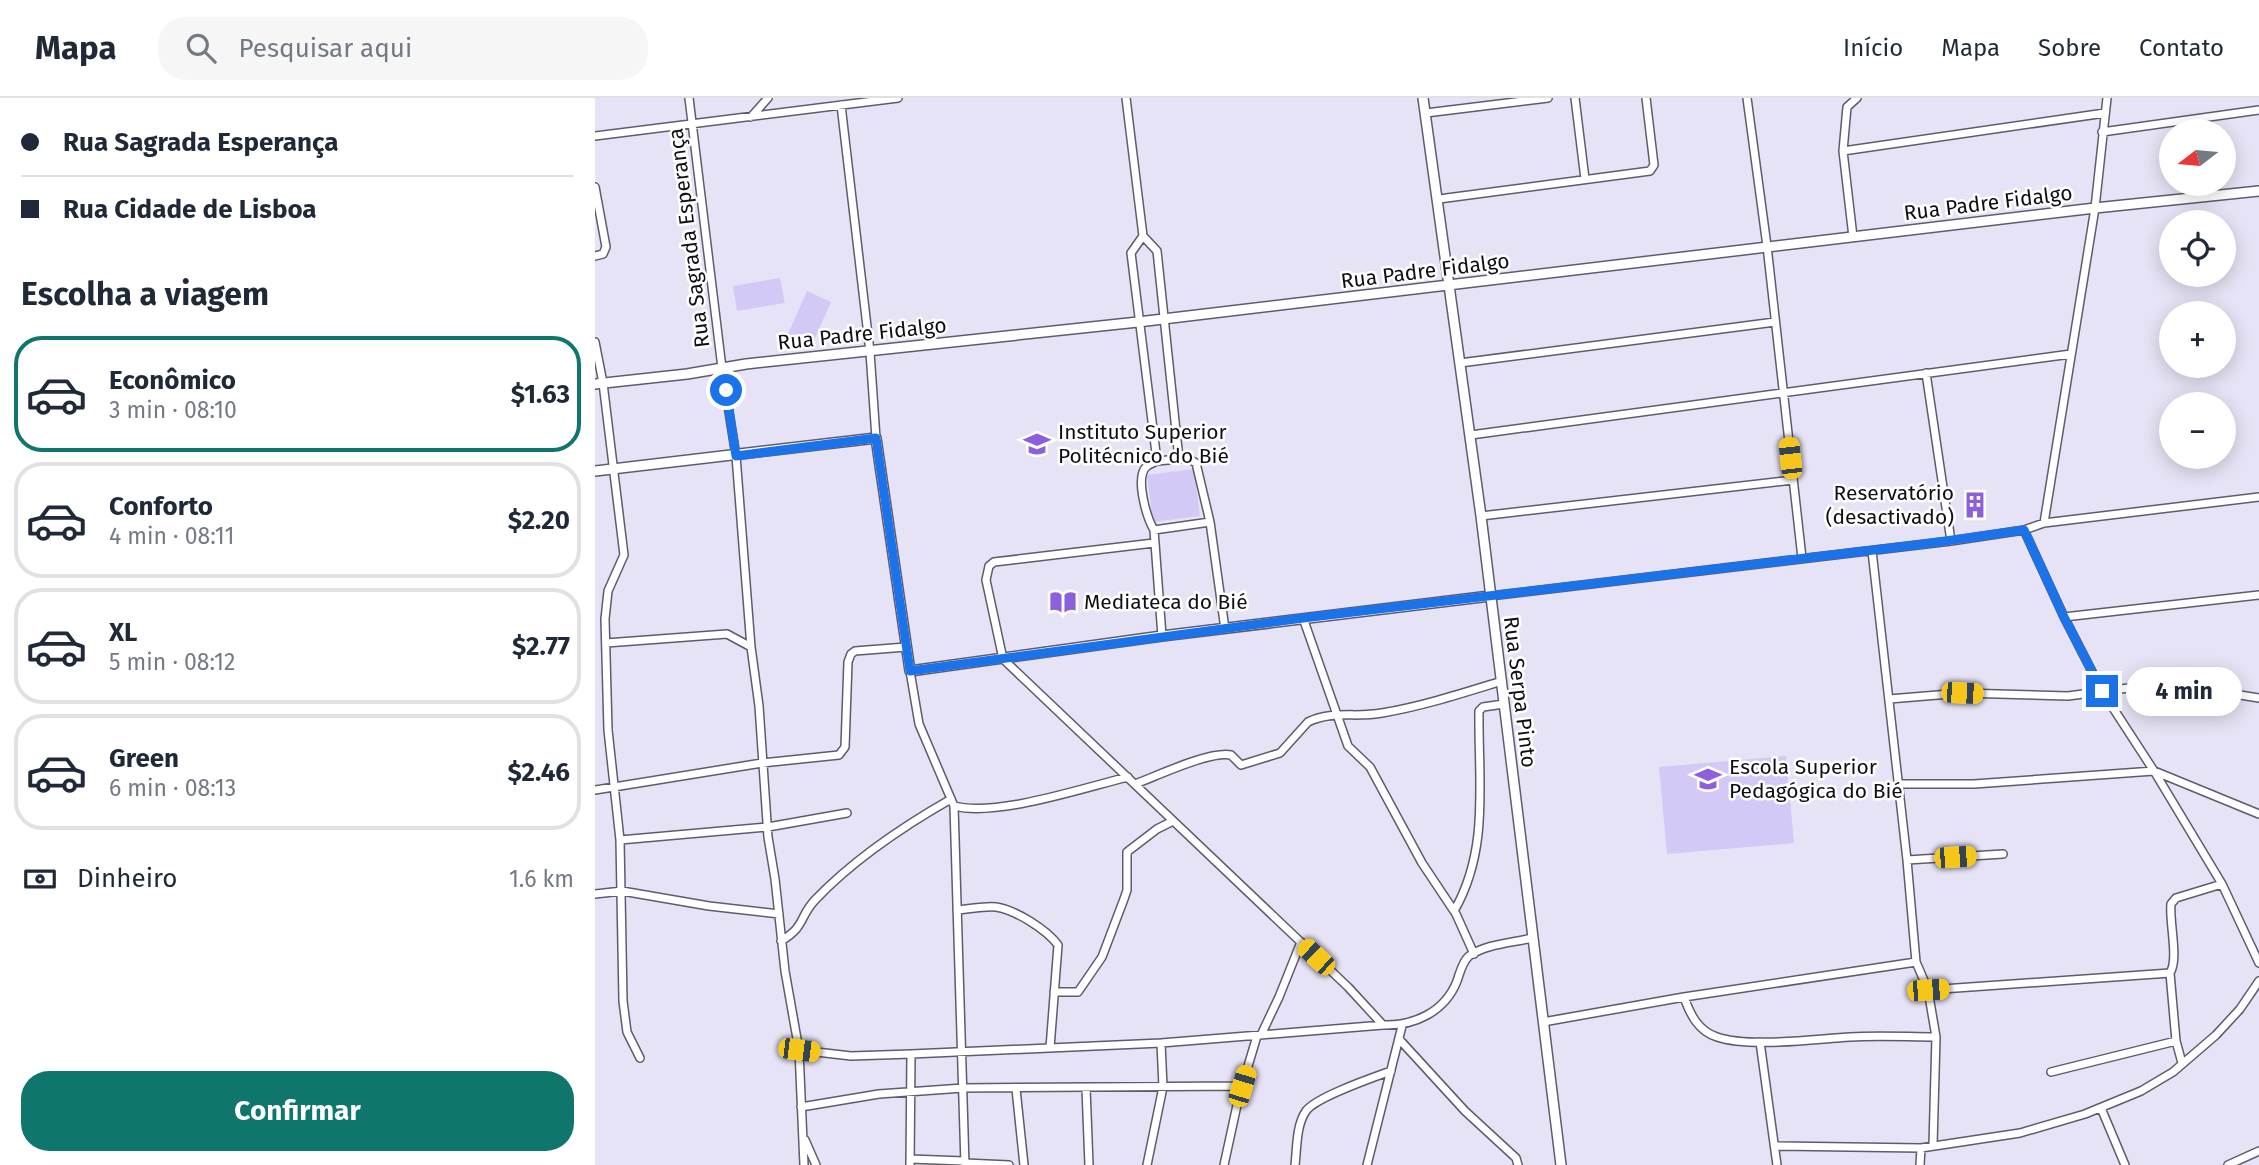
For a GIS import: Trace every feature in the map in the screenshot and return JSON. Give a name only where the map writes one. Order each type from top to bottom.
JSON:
[{"type":"street","name":"Rua Sagrada Esperança","points":[[689,98],[722,368],[736,456],[768,827],[785,971],[799,1050],[804,1165]]},
{"type":"street","points":[[751,117],[768,98]]},
{"type":"street","points":[[595,136],[898,98]]},
{"type":"street","points":[[1126,98],[1143,236],[1157,251],[1179,459]]},
{"type":"street","name":"Rua Serpa Pinto","points":[[1423,98],[1471,435],[1561,1165]]},
{"type":"street","points":[[1426,113],[1548,98]]},
{"type":"street","points":[[1575,98],[1585,179]]},
{"type":"street","points":[[1439,199],[1650,171],[1653,169],[1646,98]]},
{"type":"street","points":[[1747,98],[1767,246],[1802,558]]},
{"type":"street","points":[[1853,237],[1843,151],[1847,107],[1857,98]]},
{"type":"street","points":[[2044,523],[2095,208],[2107,98]]},
{"type":"street","points":[[841,105],[870,352],[876,438],[906,647],[919,724],[953,803],[965,1163]]},
{"type":"street","points":[[2102,132],[2259,110]]},
{"type":"street","points":[[1843,151],[2105,113]]},
{"type":"street","points":[[595,187],[605,247],[603,254],[595,256]]},
{"type":"street","name":"Rua Padre Fidalgo","points":[[599,383],[687,374],[746,363],[1138,322],[1767,246],[2259,191]]},
{"type":"street","points":[[1143,236],[1131,253],[1157,461]]},
{"type":"street","points":[[1460,363],[1775,322]]},
{"type":"street","points":[[595,342],[624,555],[608,591],[605,619],[608,730],[620,841],[623,1001],[627,1031],[639,1058]]},
{"type":"street","points":[[1471,435],[2071,354]]},
{"type":"street","points":[[1926,373],[1951,541]]},
{"type":"street","points":[[595,471],[876,438]]},
{"type":"street","points":[[1162,636],[1154,530],[1145,510],[1141,476],[1145,467],[1157,461],[1189,459],[1196,463],[1210,522],[1225,629]]},
{"type":"street","points":[[1481,516],[1793,480]]},
{"type":"street","points":[[910,671],[1303,618],[1951,541],[2024,530],[2044,523],[2259,497]]},
{"type":"street","points":[[1154,530],[1210,522]]},
{"type":"street","points":[[2024,530],[2102,691],[2222,884],[2259,963]]},
{"type":"street","points":[[1154,543],[994,562],[989,566],[986,580],[1003,659],[1348,987],[1383,1025]]},
{"type":"street","points":[[1872,551],[1916,962],[1928,990],[1936,1037],[1933,1145]]},
{"type":"street","points":[[2064,617],[2259,595]]},
{"type":"street","points":[[1303,618],[1348,746],[1370,766],[1422,863],[1454,911],[1474,954]]},
{"type":"street","points":[[606,643],[727,634],[751,648]]},
{"type":"street","points":[[595,790],[843,753],[848,662],[851,654],[855,651],[906,647]]},
{"type":"street","points":[[1889,699],[1962,693],[2068,696],[2189,680],[2203,689],[2259,698]]},
{"type":"street","points":[[1135,784],[1223,754],[1231,755],[1241,765],[1271,758],[1289,745],[1308,722],[1336,714],[1384,713],[1437,701],[1502,681]]},
{"type":"street","points":[[1454,911],[1467,889],[1479,840],[1479,711],[1483,707],[1504,704]]},
{"type":"street","points":[[1899,784],[1973,784],[2154,771],[2259,814]]},
{"type":"street","points":[[781,941],[798,929],[814,901],[864,856],[918,818],[953,803],[982,810],[1003,807],[1128,777]]},
{"type":"street","points":[[620,841],[768,827],[847,813]]},
{"type":"street","points":[[1054,992],[1078,992],[1102,957],[1127,890],[1127,852],[1157,829],[1173,821]]},
{"type":"street","points":[[1907,860],[2003,854]]},
{"type":"street","points":[[2182,1063],[2176,1041],[2170,974],[2173,968],[2171,904],[2176,898],[2222,884]]},
{"type":"street","points":[[595,894],[622,891],[709,906],[779,914]]},
{"type":"street","points":[[957,910],[997,907],[1047,931],[1059,947],[1050,1048]]},
{"type":"street","points":[[799,1050],[851,1056],[911,1054],[1161,1043],[1383,1025],[1402,1026],[1435,1011],[1449,996],[1468,957],[1487,948],[1532,938]]},
{"type":"street","points":[[1224,1165],[1242,1086],[1259,1035],[1279,997],[1301,942]]},
{"type":"street","points":[[1542,1022],[1916,962]]},
{"type":"street","points":[[1928,990],[2170,974]]},
{"type":"street","points":[[1775,1146],[1921,1148],[2019,1133],[2101,1108],[2162,1080],[2216,1035],[2240,1009],[2259,981]]},
{"type":"street","points":[[1684,998],[1694,1020],[1705,1031],[1717,1037],[1760,1042],[1856,1037],[1936,1037]]},
{"type":"street","points":[[1367,1165],[1402,1026]]},
{"type":"street","points":[[1399,1039],[1465,1111],[1516,1158],[1518,1165]]},
{"type":"street","points":[[2051,1072],[2176,1041]]},
{"type":"street","points":[[1760,1042],[1777,1165]]},
{"type":"street","points":[[1147,1165],[1163,1087],[1161,1043]]},
{"type":"street","points":[[911,1054],[910,1162],[1009,1165]]},
{"type":"street","points":[[1295,1165],[1299,1129],[1306,1111],[1346,1089],[1391,1071]]},
{"type":"street","points":[[801,1107],[911,1091],[963,1088],[1242,1086]]},
{"type":"street","points":[[1086,1088],[1089,1165]]},
{"type":"street","points":[[1016,1089],[1024,1165]]},
{"type":"street","points":[[2101,1108],[2125,1165]]},
{"type":"street","points":[[803,1137],[816,1165]]},
{"type":"street","points":[[1920,1165],[1921,1148]]},
{"type":"street","points":[[2228,1165],[2259,1151]]},
{"type":"shaded area","points":[[780,278],[785,303],[737,311],[733,286]]},
{"type":"shaded area","points":[[807,291],[831,302],[811,347],[787,336]]},
{"type":"shaded area","points":[[1194,469],[1200,516],[1153,522],[1147,475]]},
{"type":"shaded area","points":[[1786,756],[1794,843],[1667,854],[1659,767]]},
{"type":"place","name":"Instituto Superior Politécnico do Bié","points":[[1037,444]]},
{"type":"place","name":"Reservatório (desactivado)","points":[[1975,505]]},
{"type":"place","name":"Mediateca do Bié","points":[[1063,602]]},
{"type":"place","name":"Escola Superior Pedagógica do Bié","points":[[1708,779]]},
{"type":"route","points":[[726,390],[736,456],[876,438],[910,671],[1303,618],[2024,530],[2102,691]]}]
